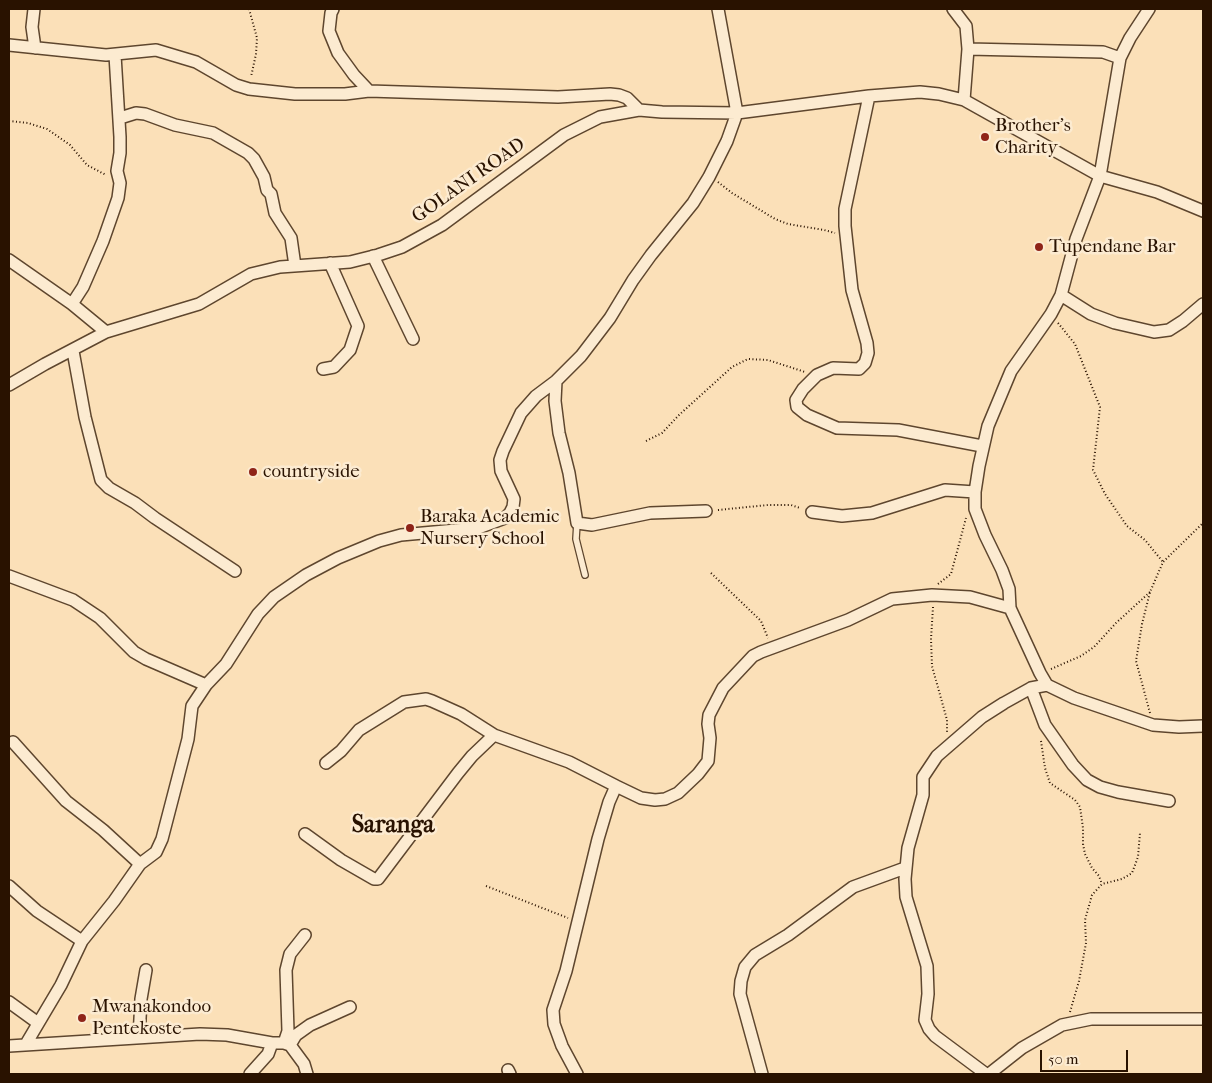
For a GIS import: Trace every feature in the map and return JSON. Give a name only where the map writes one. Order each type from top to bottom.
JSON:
[{"type":"street","points":[[34,9],[32,27],[35,48]]},
{"type":"street","points":[[333,9],[329,31],[338,52],[354,75],[369,91]]},
{"type":"street","points":[[26,1044],[61,985],[82,941],[140,864],[156,852],[162,839],[188,739],[192,706],[206,685],[226,664],[247,629],[263,609],[278,594],[306,575],[338,558],[379,541],[401,535],[478,528],[505,518],[513,507],[514,499],[502,471],[500,460],[521,413],[536,396],[556,381],[581,356],[610,318],[651,255],[693,204],[727,141],[737,113],[718,9]]},
{"type":"street","points":[[953,9],[966,26],[968,49],[964,100]]},
{"type":"street","points":[[1149,9],[1130,38],[1120,58],[1100,176],[1076,239],[1061,295],[1051,314],[1011,371],[988,426],[982,446],[975,492],[975,509],[984,535],[1002,570],[1008,590],[1010,608],[1040,674],[1047,685],[1074,698],[1153,724],[1179,728],[1203,726]]},
{"type":"street","points":[[9,45],[115,55],[156,50],[196,62],[236,85],[251,89],[316,95],[369,91],[558,98],[610,94],[627,98],[639,110]]},
{"type":"street","points":[[968,49],[1103,52],[1120,58]]},
{"type":"street","points":[[72,304],[83,287],[104,241],[118,198],[120,183],[117,171],[120,153],[120,118],[117,101],[115,55]]},
{"type":"street","name":"GOLANI ROAD","points":[[9,385],[106,332],[199,304],[252,274],[280,267],[350,262],[402,247],[442,225],[564,135],[600,117],[639,110],[737,113],[869,96],[920,92],[939,94],[964,100],[1100,176],[1157,192],[1203,211]]},
{"type":"street","points":[[869,96],[845,210],[852,290],[867,343],[866,363],[858,369],[833,368],[817,375],[803,388],[796,400],[797,407],[837,428],[898,430],[982,446]]},
{"type":"street","points":[[120,118],[136,113],[145,114],[175,125],[213,133],[248,153],[254,159],[264,177],[267,190],[271,194],[275,213],[291,238],[295,266]]},
{"type":"street","points":[[373,256],[412,340]]},
{"type":"street","points":[[9,260],[72,304],[106,332]]},
{"type":"street","points":[[323,369],[334,367],[350,350],[358,326],[330,263]]},
{"type":"street","points":[[1061,295],[1091,314],[1115,323],[1154,332],[1169,330],[1203,304]]},
{"type":"street","points":[[72,351],[85,417],[101,480],[109,488],[135,503],[154,518],[235,570]]},
{"type":"street","points":[[556,381],[555,401],[559,433],[569,474],[577,523],[592,525],[650,513],[706,511]]},
{"type":"street","points":[[812,512],[842,516],[872,514],[945,490],[975,492]]},
{"type":"street","points":[[9,576],[73,600],[100,618],[134,652],[206,685]]},
{"type":"street","points":[[326,762],[341,752],[360,730],[404,702],[426,699],[461,714],[494,735],[569,762],[641,798],[665,799],[678,793],[698,774],[708,761],[710,738],[709,714],[723,688],[753,656],[848,620],[892,599],[932,595],[970,597],[1010,608]]},
{"type":"street","points":[[1047,685],[1031,688],[1004,702],[982,717],[937,756],[923,777],[923,795],[908,848],[906,897],[927,966],[928,994],[925,1020],[929,1029],[935,1036],[988,1074],[1022,1048],[1062,1025],[1091,1019],[1203,1019]]},
{"type":"street","points":[[1031,688],[1045,725],[1073,765],[1087,780],[1100,787],[1118,792],[1169,800]]},
{"type":"street","points":[[305,834],[341,860],[374,879],[378,879],[458,773],[472,756],[494,735]]},
{"type":"street","points":[[13,742],[66,801],[103,830],[140,864]]},
{"type":"street","points":[[577,1074],[562,1046],[554,1024],[553,1010],[578,922],[598,839],[616,786]]},
{"type":"street","points":[[762,1074],[740,994],[745,967],[755,955],[788,934],[853,887],[906,868]]},
{"type":"street","points":[[9,886],[37,911],[82,941]]},
{"type":"street","points":[[305,935],[290,954],[286,970],[287,1044],[304,1064],[307,1074]]},
{"type":"street","points":[[139,1038],[141,999],[146,970]]},
{"type":"street","points":[[9,1002],[38,1023]]},
{"type":"street","points":[[9,1046],[211,1034],[287,1044],[310,1025],[350,1007]]},
{"type":"street","points":[[250,1074],[268,1054],[272,1043]]},
{"type":"lane","points":[[577,523],[576,539],[584,575]]},
{"type":"path","points":[[249,9],[258,38],[251,73],[251,89]]},
{"type":"path","points":[[9,121],[28,123],[47,129],[70,145],[87,166],[120,183]]},
{"type":"path","points":[[709,177],[732,193],[788,224],[824,230],[847,237]]},
{"type":"path","points":[[1051,314],[1074,344],[1100,407],[1093,470],[1105,494],[1127,526],[1145,540],[1163,562]]},
{"type":"path","points":[[646,441],[662,433],[732,367],[748,359],[768,360],[817,375]]},
{"type":"path","points":[[706,511],[768,505],[791,505],[812,512]]},
{"type":"path","points":[[947,746],[946,720],[932,666],[932,595],[938,584],[951,574],[967,513],[975,509]]},
{"type":"path","points":[[1153,724],[1136,661],[1142,624],[1150,592],[1163,562],[1203,523]]},
{"type":"path","points":[[711,573],[761,621],[774,647]]},
{"type":"path","points":[[1040,674],[1081,656],[1094,647],[1116,623],[1150,592]]},
{"type":"path","points":[[1041,739],[1045,768],[1050,783],[1075,800],[1080,806],[1085,854],[1102,884]]},
{"type":"path","points":[[1068,1024],[1070,1010],[1079,981],[1086,943],[1085,920],[1092,895],[1102,884],[1122,879],[1132,873],[1138,857],[1140,833]]},
{"type":"path","points":[[486,886],[578,922]]},
{"type":"place","name":"Brother's Charity","points":[[985,137]]},
{"type":"place","name":"Tupendane Bar","points":[[1039,247]]},
{"type":"place","name":"countryside","points":[[253,472]]},
{"type":"place","name":"Baraka Academic Nursery School","points":[[410,528]]},
{"type":"place","name":"Mwanakondoo Pentekoste","points":[[82,1018]]},
{"type":"district","name":"Saranga","points":[[393,826]]}]
